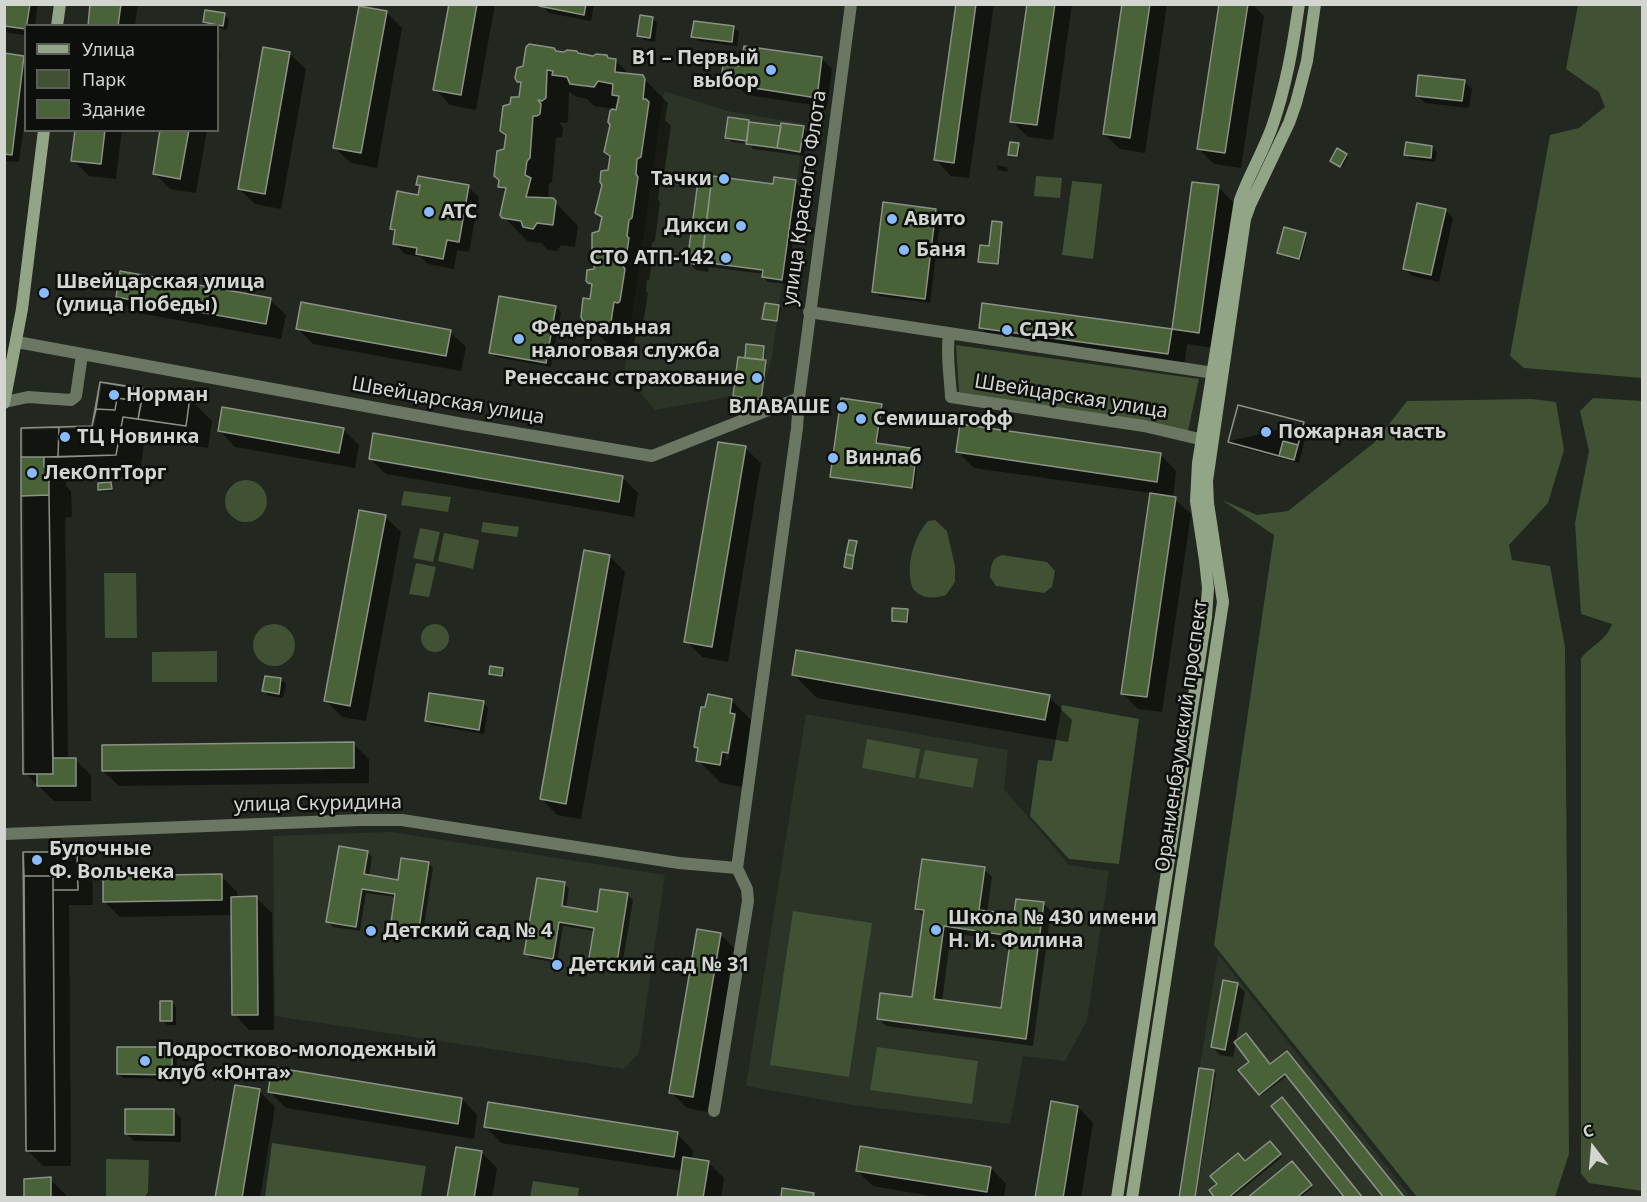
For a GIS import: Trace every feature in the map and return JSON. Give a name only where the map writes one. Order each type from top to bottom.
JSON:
[{"type":"main road","points":[[57,24],[60,4]]},
{"type":"main road","name":"Ораниенбаумский проспект","points":[[1132,1197],[1223,602],[1208,503],[1207,481],[1207,441],[1214,373],[1240,200],[1271,131],[1279,107],[1289,68],[1299,4]]},
{"type":"main road","name":"Ораниенбаумский проспект","points":[[1117,1197],[1206,617],[1208,588],[1196,501],[1245,219],[1296,103],[1307,62],[1315,4]]},
{"type":"main road","points":[[5,402],[17,342],[44,132]]},
{"type":"main road","points":[[1141,1042],[1156,1045]]},
{"type":"main road","points":[[1132,1095],[1148,1098]]},
{"type":"street","name":"улица Красного Флота","points":[[736,868],[797,428],[809,312],[851,4]]},
{"type":"street","points":[[809,312],[1214,373]]},
{"type":"street","name":"Швейцарская улица","points":[[949,334],[947,350],[951,397],[1144,426],[1207,441]]},
{"type":"street","name":"Швейцарская улица","points":[[17,342],[652,456],[799,398]]},
{"type":"street","points":[[5,402],[28,397],[71,400],[76,396],[82,355]]},
{"type":"street","name":"улица Скуридина","points":[[4,834],[402,820],[679,863],[736,868]]},
{"type":"street","points":[[714,1110],[748,901],[747,889],[736,868]]},
{"type":"shaded area","points":[[664,91],[728,111],[805,124],[772,356],[761,400],[733,396],[655,410],[624,373]]},
{"type":"shaded area","name":"Школа № 430 имени Н. И. Филина","points":[[806,714],[1008,750],[1004,789],[1069,865],[1109,871],[1087,1020],[1065,1061],[1023,1056],[1010,1124],[853,1105],[746,1086]]},
{"type":"shaded area","points":[[392,832],[665,875],[639,1053],[624,1069],[275,1016],[273,836]]},
{"type":"shaded area","points":[[1218,954],[1411,1197],[1179,1198]]},
{"type":"green space","points":[[1578,5],[1642,5],[1642,378],[1524,368],[1510,356],[1550,135],[1579,128],[1605,107],[1599,92],[1566,69]]},
{"type":"green space","points":[[1036,176],[1062,178],[1060,198],[1034,196]]},
{"type":"green space","points":[[1072,181],[1102,184],[1093,259],[1062,255]]},
{"type":"green space","points":[[956,345],[1199,379],[1188,431],[1144,421],[959,392]]},
{"type":"green space","points":[[1593,398],[1642,401],[1642,1191],[1589,1183],[1581,1174],[1581,658],[1603,639],[1612,624],[1581,614],[1575,523],[1589,451],[1580,411]]},
{"type":"green space","points":[[1532,399],[1556,402],[1564,450],[1548,503],[1509,545],[1512,560],[1550,566],[1565,647],[1569,1154],[1555,1197],[1417,1197],[1214,945],[1274,535],[1222,500],[1257,515],[1288,511],[1375,442],[1407,401]]},
{"type":"green space","points":[[246,480],[254,481],[261,486],[266,493],[266,509],[261,516],[254,521],[246,522],[238,521],[231,516],[226,509],[225,501],[226,493],[231,486],[238,481]]},
{"type":"green space","points":[[404,491],[451,497],[448,512],[401,505]]},
{"type":"green space","points":[[935,520],[947,531],[955,566],[955,582],[946,595],[928,597],[920,595],[913,589],[910,563],[918,536],[928,521]]},
{"type":"green space","points":[[483,522],[519,527],[517,537],[481,532]]},
{"type":"green space","points":[[420,528],[440,532],[433,562],[413,558]]},
{"type":"green space","points":[[444,533],[479,540],[473,569],[438,561]]},
{"type":"green space","points":[[1002,555],[1047,562],[1055,571],[1052,587],[1044,593],[996,586],[990,577],[991,566],[996,558]]},
{"type":"green space","points":[[416,563],[436,567],[429,597],[409,594]]},
{"type":"green space","points":[[104,573],[136,573],[137,638],[105,638]]},
{"type":"green space","points":[[274,624],[289,630],[295,645],[289,660],[274,666],[259,660],[253,645],[259,630]]},
{"type":"green space","points":[[435,624],[445,628],[449,638],[445,648],[435,652],[425,648],[421,638],[425,628]]},
{"type":"green space","points":[[217,651],[217,682],[152,682],[152,652]]},
{"type":"green space","points":[[1062,705],[1139,719],[1119,864],[1069,859],[1030,816],[1038,760],[1052,761]]},
{"type":"green space","points":[[867,739],[920,749],[915,778],[862,768]]},
{"type":"green space","points":[[925,750],[978,759],[973,788],[919,778]]},
{"type":"green space","points":[[793,911],[872,923],[849,1077],[770,1065]]},
{"type":"green space","points":[[877,1047],[978,1061],[972,1104],[870,1090]]},
{"type":"green space","points":[[272,1143],[426,1166],[421,1197],[265,1197]]},
{"type":"green space","points":[[106,1159],[149,1160],[148,1192],[145,1197],[106,1197]]},
{"type":"green space","points":[[533,1181],[579,1188],[578,1197],[530,1197]]},
{"type":"building","points":[[4,4],[30,4],[24,29],[4,26]]},
{"type":"building","points":[[90,4],[121,4],[118,24],[88,24]]},
{"type":"building","points":[[449,4],[477,4],[461,95],[433,90]]},
{"type":"building","points":[[540,4],[586,4],[584,15],[539,6]]},
{"type":"building","points":[[956,4],[976,4],[954,163],[934,160]]},
{"type":"building","points":[[1027,4],[1055,4],[1037,125],[1010,122]]},
{"type":"building","points":[[1122,4],[1150,4],[1130,138],[1103,134]]},
{"type":"building","points":[[1219,4],[1248,4],[1225,153],[1197,149]]},
{"type":"building","points":[[359,6],[387,11],[361,153],[333,148]]},
{"type":"building","points":[[205,10],[225,13],[223,26],[203,22]]},
{"type":"building","points":[[640,15],[653,17],[650,38],[637,36]]},
{"type":"building","points":[[694,21],[734,26],[732,42],[691,37]]},
{"type":"building","points":[[529,44],[554,48],[556,51],[577,51],[593,56],[607,55],[608,58],[616,59],[615,72],[643,75],[645,79],[643,99],[649,102],[641,157],[637,159],[636,174],[638,177],[632,218],[629,220],[627,236],[629,238],[623,266],[625,269],[620,301],[614,302],[611,322],[608,325],[583,321],[581,317],[583,298],[590,299],[592,284],[586,281],[587,270],[594,269],[596,254],[592,254],[592,233],[599,231],[602,217],[595,213],[602,185],[601,171],[608,170],[610,156],[604,152],[610,125],[608,122],[610,111],[616,110],[619,96],[612,95],[613,84],[598,81],[594,87],[570,84],[567,77],[552,75],[553,71],[547,70],[546,98],[542,101],[538,100],[541,104],[540,114],[533,116],[530,158],[527,161],[525,175],[531,178],[526,197],[553,198],[556,201],[553,225],[537,223],[533,229],[523,227],[521,221],[502,218],[500,215],[506,188],[498,187],[499,180],[494,176],[497,151],[504,149],[506,135],[500,131],[503,106],[510,104],[511,97],[519,97],[521,82],[517,82],[515,78],[517,68],[523,66],[526,47]]},
{"type":"building","name":"В1 – Первый выбор","points":[[744,46],[822,57],[817,98],[735,85],[736,76],[722,73],[723,64],[741,66]]},
{"type":"building","points":[[263,47],[290,52],[265,194],[238,189]]},
{"type":"building","points":[[4,53],[24,56],[12,155],[4,154]]},
{"type":"building","points":[[1418,75],[1465,80],[1462,101],[1416,96]]},
{"type":"building","points":[[728,117],[749,120],[747,141],[725,138]]},
{"type":"building","points":[[749,122],[781,126],[777,148],[746,144]]},
{"type":"building","points":[[781,123],[804,126],[800,152],[777,148]]},
{"type":"building","points":[[75,132],[105,132],[101,164],[71,161]]},
{"type":"building","points":[[160,132],[189,132],[180,179],[153,174]]},
{"type":"building","points":[[1010,142],[1019,143],[1017,156],[1008,155]]},
{"type":"building","points":[[1406,142],[1432,146],[1431,158],[1404,155]]},
{"type":"building","points":[[1337,148],[1347,154],[1340,167],[1330,161]]},
{"type":"building","points":[[699,174],[712,176],[701,265],[687,263]]},
{"type":"building","name":"АТС","points":[[418,176],[469,185],[459,242],[447,240],[443,259],[416,254],[417,248],[393,244],[395,230],[390,229],[397,191],[418,195],[420,185],[416,185]]},
{"type":"building","points":[[712,176],[773,184],[774,177],[796,180],[782,280],[762,277],[763,270],[702,262]]},
{"type":"building","points":[[1192,182],[1219,185],[1199,333],[1172,329]]},
{"type":"building","name":"Баня","points":[[883,202],[936,209],[925,299],[872,292]]},
{"type":"building","points":[[1417,203],[1446,209],[1431,275],[1403,269]]},
{"type":"building","points":[[992,221],[1002,222],[998,264],[978,262],[980,245],[989,246]]},
{"type":"building","points":[[1284,227],[1306,233],[1299,259],[1277,253]]},
{"type":"building","points":[[120,271],[271,298],[266,324],[116,297]]},
{"type":"building","points":[[499,296],[556,306],[546,363],[489,353]]},
{"type":"building","points":[[301,302],[451,330],[446,356],[296,329]]},
{"type":"building","points":[[765,303],[779,305],[777,321],[762,319]]},
{"type":"building","points":[[982,303],[1172,329],[1168,354],[979,328]]},
{"type":"building","points":[[746,344],[764,346],[763,360],[745,358]]},
{"type":"building","points":[[738,357],[766,360],[761,400],[733,396]]},
{"type":"building","points":[[100,382],[134,387],[132,400],[117,398],[115,410],[96,409]]},
{"type":"building","points":[[100,382],[190,397],[186,426],[123,417],[116,455],[44,457],[44,467],[49,466],[49,495],[21,496],[21,428],[92,426]]},
{"type":"building","points":[[144,389],[190,397],[186,426],[138,419]]},
{"type":"building","points":[[117,398],[141,402],[138,419],[123,417],[116,455],[58,457],[59,427],[92,426],[96,409],[115,410]]},
{"type":"building","points":[[841,398],[882,404],[876,443],[917,449],[912,488],[830,477]]},
{"type":"building","name":"Пожарная часть","points":[[1238,405],[1304,422],[1298,445],[1283,441],[1279,456],[1228,442]]},
{"type":"building","name":"Пожарная часть","points":[[1238,405],[1304,422],[1294,460],[1228,442]]},
{"type":"building","points":[[222,407],[344,428],[339,453],[218,431]]},
{"type":"building","points":[[960,424],[1161,453],[1157,482],[956,452]]},
{"type":"building","points":[[59,427],[58,457],[21,457],[21,428]]},
{"type":"building","points":[[373,433],[623,476],[619,502],[369,459]]},
{"type":"building","points":[[718,442],[746,446],[712,647],[684,642]]},
{"type":"building","points":[[111,482],[112,489],[98,490],[98,483]]},
{"type":"building","points":[[1150,493],[1176,497],[1147,697],[1121,694]]},
{"type":"building","points":[[49,495],[53,774],[23,774],[21,496]]},
{"type":"building","points":[[49,495],[53,758],[76,758],[76,786],[37,786],[37,774],[23,774],[21,496]]},
{"type":"building","points":[[359,510],[386,515],[350,706],[324,701]]},
{"type":"building","points":[[849,540],[857,541],[854,556],[846,554]]},
{"type":"building","points":[[584,550],[610,555],[566,804],[540,799]]},
{"type":"building","points":[[846,554],[854,556],[852,569],[844,567]]},
{"type":"building","points":[[892,608],[908,609],[907,622],[892,621]]},
{"type":"building","points":[[796,650],[1050,695],[1045,720],[792,675]]},
{"type":"building","points":[[490,666],[503,668],[502,676],[489,674]]},
{"type":"building","points":[[265,676],[281,678],[279,694],[262,691]]},
{"type":"building","points":[[429,693],[484,701],[479,730],[425,721]]},
{"type":"building","points":[[708,694],[732,699],[730,713],[735,714],[728,753],[722,752],[720,765],[696,761],[698,748],[694,747],[701,707],[705,707]]},
{"type":"building","points":[[354,742],[354,768],[102,771],[102,745]]},
{"type":"building","points":[[339,846],[368,851],[364,874],[398,880],[401,858],[429,862],[418,935],[390,930],[395,894],[362,889],[356,927],[326,922]]},
{"type":"building","points":[[23,852],[77,852],[78,890],[53,890],[55,1151],[26,1151]]},
{"type":"building","points":[[23,852],[77,852],[78,890],[53,890],[53,876],[24,876]]},
{"type":"building","points":[[922,859],[985,867],[979,910],[1014,914],[1016,899],[1044,902],[1026,1039],[877,1019],[880,993],[912,997],[924,910],[915,909]],"holes":[[[944,926],[1011,936],[1001,1008],[934,999]]]},
{"type":"building","points":[[222,874],[222,900],[103,902],[103,876]]},
{"type":"building","points":[[24,876],[53,876],[55,1151],[26,1151]]},
{"type":"building","points":[[537,878],[565,882],[562,906],[597,912],[600,889],[628,893],[616,969],[588,964],[594,928],[559,922],[553,959],[524,954]]},
{"type":"building","points":[[257,896],[258,1015],[232,1015],[231,897]]},
{"type":"building","points":[[697,929],[721,933],[693,1097],[669,1093]]},
{"type":"building","points":[[1223,980],[1238,983],[1225,1050],[1211,1047]]},
{"type":"building","points":[[160,1001],[172,1001],[172,1021],[160,1021]]},
{"type":"building","points":[[1246,1033],[1270,1064],[1287,1051],[1405,1198],[1384,1198],[1285,1074],[1259,1095],[1238,1070],[1249,1062],[1234,1042]]},
{"type":"building","name":"Подростково-молодежный клуб «Юнта»","points":[[117,1047],[172,1047],[172,1075],[117,1074]]},
{"type":"building","points":[[272,1067],[462,1098],[458,1124],[268,1092]]},
{"type":"building","points":[[1199,1068],[1214,1070],[1195,1198],[1179,1198]]},
{"type":"building","points":[[235,1085],[260,1089],[242,1198],[215,1198]]},
{"type":"building","points":[[1282,1097],[1363,1198],[1345,1198],[1271,1106]]},
{"type":"building","points":[[1051,1101],[1078,1106],[1063,1198],[1035,1198]]},
{"type":"building","points":[[488,1102],[678,1132],[674,1157],[484,1127]]},
{"type":"building","points":[[125,1109],[174,1109],[174,1135],[125,1134]]},
{"type":"building","points":[[1270,1141],[1281,1154],[1228,1198],[1215,1198],[1209,1190],[1217,1184],[1210,1176],[1238,1153],[1245,1161]]},
{"type":"building","points":[[860,1146],[991,1167],[987,1192],[856,1171]]},
{"type":"building","points":[[456,1147],[482,1151],[474,1198],[447,1198]]},
{"type":"building","points":[[683,1157],[709,1161],[703,1198],[677,1198]]},
{"type":"building","points":[[1292,1161],[1312,1185],[1296,1198],[1247,1198]]},
{"type":"building","points":[[51,1177],[51,1198],[24,1198],[24,1179]]},
{"type":"building","points":[[782,1188],[814,1193],[813,1198],[781,1198]]},
{"type":"place","name":"В1 – Первый выбор","points":[[771,70]]},
{"type":"place","name":"Тачки","points":[[724,179]]},
{"type":"place","name":"АТС","points":[[429,212]]},
{"type":"place","name":"Авито","points":[[892,219]]},
{"type":"place","name":"Дикси","points":[[741,226]]},
{"type":"place","name":"Баня","points":[[904,250]]},
{"type":"place","name":"СТО АТП-142","points":[[726,258]]},
{"type":"place","name":"Швейцарская улица (улица Победы)","points":[[44,293]]},
{"type":"place","name":"СДЭК","points":[[1007,330]]},
{"type":"place","name":"Федеральная налоговая служба","points":[[519,339]]},
{"type":"place","name":"Ренессанс страхование","points":[[757,378]]},
{"type":"place","name":"Норман","points":[[114,395]]},
{"type":"place","name":"ВЛАВАШЕ","points":[[842,407]]},
{"type":"place","name":"Семишагофф","points":[[861,419]]},
{"type":"place","name":"Пожарная часть","points":[[1266,432]]},
{"type":"place","name":"ТЦ Новинка","points":[[65,437]]},
{"type":"place","name":"Винлаб","points":[[833,458]]},
{"type":"place","name":"ЛекОптТорг","points":[[32,473]]},
{"type":"place","name":"Булочные Ф. Вольчека","points":[[37,860]]},
{"type":"place","name":"Школа № 430 имени Н. И. Филина","points":[[936,930]]},
{"type":"place","name":"Детский сад № 4","points":[[371,931]]},
{"type":"place","name":"Детский сад № 31","points":[[557,965]]},
{"type":"place","name":"Подростково-молодежный клуб «Юнта»","points":[[145,1061]]}]
